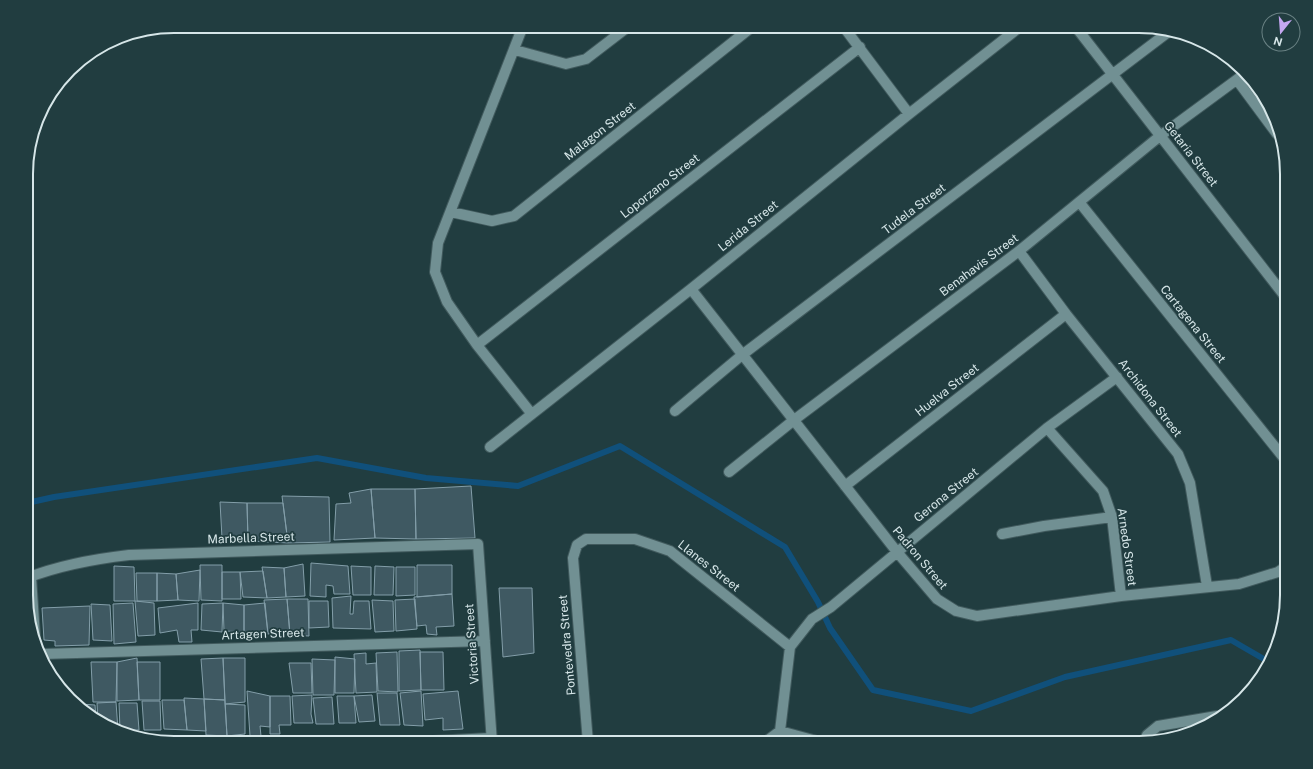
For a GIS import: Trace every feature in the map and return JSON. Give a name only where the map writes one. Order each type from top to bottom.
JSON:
[{"type":"street","points":[[520,33],[438,243],[435,272],[447,302],[477,345],[531,413]]},
{"type":"street","points":[[514,50],[566,64],[586,59],[620,33]]},
{"type":"street","name":"Malagon Street","points":[[451,212],[492,221],[514,216],[744,33]]},
{"type":"street","points":[[849,33],[908,114]]},
{"type":"street","name":"Lerida Street","points":[[490,447],[1012,33]]},
{"type":"street","name":"Getaria Street","points":[[1080,33],[1280,290]]},
{"type":"street","name":"Tudela Street","points":[[675,411],[742,355],[1164,35]]},
{"type":"street","name":"Loporzano Street","points":[[477,345],[860,47]]},
{"type":"street","points":[[1240,78],[1270,123]]},
{"type":"street","name":"Benahavis Street","points":[[729,472],[794,420],[1019,251],[1080,203],[1160,136],[1240,78]]},
{"type":"street","name":"Cartagena Street","points":[[1080,203],[1280,453]]},
{"type":"street","name":"Archidona Street","points":[[1019,251],[1066,314],[1178,454],[1190,483],[1207,586]]},
{"type":"street","name":"Padron Street","points":[[691,289],[897,552],[937,599],[956,611],[977,616],[1121,596],[1207,586],[1239,584],[1280,571]]},
{"type":"street","name":"Huelva Street","points":[[845,486],[1066,314]]},
{"type":"street","name":"Gerona Street","points":[[790,647],[812,619],[831,607],[1048,428],[1117,377]]},
{"type":"street","name":"Arnedo Street","points":[[1048,428],[1103,491],[1112,517],[1121,596]]},
{"type":"street","points":[[1002,534],[1044,526],[1112,517]]},
{"type":"street","name":"Llanes Street","points":[[577,545],[586,539],[635,539],[670,550],[790,647]]},
{"type":"street","name":"Marbella Street","points":[[33,576],[97,559],[129,555],[478,544]]},
{"type":"street","name":"Victoria Street","points":[[478,544],[492,736]]},
{"type":"street","name":"Pontevedra Street","points":[[577,545],[573,558],[587,736]]},
{"type":"street","name":"Artagen Street","points":[[46,654],[485,641]]},
{"type":"street","points":[[773,736],[780,731],[790,647]]},
{"type":"street","points":[[1147,736],[1147,734],[1158,726],[1210,717]]},
{"type":"street","points":[[780,731],[798,736]]},
{"type":"building","points":[[471,486],[475,538],[416,539],[415,489]]},
{"type":"building","points":[[371,489],[375,538],[334,540],[336,504],[351,503],[349,493]]},
{"type":"building","points":[[371,489],[415,489],[416,539],[375,538]]},
{"type":"building","points":[[282,496],[329,497],[330,542],[288,543]]},
{"type":"building","points":[[220,502],[247,503],[248,539],[222,538]]},
{"type":"building","points":[[247,503],[283,503],[288,543],[248,541]]},
{"type":"building","points":[[311,563],[348,566],[350,594],[334,594],[333,586],[326,585],[326,597],[310,596]]},
{"type":"building","points":[[303,564],[305,596],[286,597],[284,568]]},
{"type":"building","points":[[200,565],[222,565],[222,601],[201,600]]},
{"type":"building","points":[[417,565],[452,565],[452,594],[417,597]]},
{"type":"building","points":[[114,566],[134,567],[135,601],[114,601]]},
{"type":"building","points":[[351,566],[371,567],[371,595],[353,595]]},
{"type":"building","points":[[375,566],[394,567],[393,595],[374,595]]},
{"type":"building","points":[[262,567],[284,568],[286,597],[267,598]]},
{"type":"building","points":[[396,567],[415,567],[415,595],[396,596]]},
{"type":"building","points":[[200,570],[199,601],[178,600],[176,574]]},
{"type":"building","points":[[263,571],[267,598],[243,597],[240,572]]},
{"type":"building","points":[[222,572],[240,572],[241,599],[222,599]]},
{"type":"building","points":[[136,573],[157,573],[157,601],[137,601]]},
{"type":"building","points":[[157,573],[176,574],[178,600],[157,601]]},
{"type":"building","points":[[499,588],[532,588],[534,653],[503,657]]},
{"type":"building","points":[[452,594],[454,626],[436,627],[437,635],[427,634],[426,625],[417,626],[414,597]]},
{"type":"building","points":[[351,596],[350,614],[353,614],[354,601],[369,601],[371,629],[333,628],[332,598]]},
{"type":"building","points":[[287,599],[308,599],[309,636],[290,635]]},
{"type":"building","points":[[287,599],[290,635],[268,634],[264,600]]},
{"type":"building","points":[[415,599],[417,629],[396,631],[395,600]]},
{"type":"building","points":[[372,600],[393,601],[394,631],[375,632]]},
{"type":"building","points":[[135,601],[154,603],[155,635],[138,636]]},
{"type":"building","points":[[309,601],[328,601],[329,627],[309,628]]},
{"type":"building","points":[[133,603],[136,642],[114,644],[113,604]]},
{"type":"building","points":[[198,603],[198,630],[191,630],[192,642],[179,642],[177,630],[160,633],[158,608]]},
{"type":"building","points":[[223,603],[244,605],[244,632],[224,631]]},
{"type":"building","points":[[223,603],[222,632],[201,630],[202,604]]},
{"type":"building","points":[[265,603],[268,634],[244,632],[244,605]]},
{"type":"building","points":[[91,604],[110,605],[112,641],[93,640]]},
{"type":"building","points":[[90,606],[89,645],[55,646],[55,641],[44,640],[42,608]]},
{"type":"building","points":[[420,650],[421,690],[399,691],[399,651]]},
{"type":"building","points":[[397,652],[398,692],[378,691],[376,653]]},
{"type":"building","points":[[420,652],[443,652],[444,690],[421,690]]},
{"type":"building","points":[[366,653],[366,664],[376,663],[377,692],[356,693],[354,654]]},
{"type":"building","points":[[335,657],[355,659],[354,693],[335,693]]},
{"type":"building","points":[[137,658],[139,700],[117,701],[117,662]]},
{"type":"building","points":[[223,658],[245,658],[245,702],[225,704]]},
{"type":"building","points":[[223,658],[225,700],[204,699],[201,659]]},
{"type":"building","points":[[312,659],[335,660],[334,695],[313,695]]},
{"type":"building","points":[[91,662],[117,662],[116,702],[93,702]]},
{"type":"building","points":[[137,662],[160,662],[160,700],[139,700]]},
{"type":"building","points":[[289,663],[311,663],[312,693],[293,693]]},
{"type":"building","points":[[247,691],[270,696],[270,727],[260,726],[261,736],[250,736]]},
{"type":"building","points":[[421,691],[423,726],[404,725],[400,693]]},
{"type":"building","points":[[458,691],[463,729],[443,730],[443,718],[425,720],[423,694]]},
{"type":"building","points":[[377,693],[397,693],[400,725],[380,725]]},
{"type":"building","points":[[312,695],[311,714],[313,723],[294,723],[292,696]]},
{"type":"building","points":[[372,695],[375,721],[359,722],[354,696]]},
{"type":"building","points":[[270,696],[290,696],[291,725],[279,725],[280,734],[270,734]]},
{"type":"building","points":[[337,696],[354,696],[356,723],[339,723]]},
{"type":"building","points":[[332,697],[334,724],[316,724],[313,698]]},
{"type":"building","points":[[184,698],[204,699],[206,731],[187,730]]},
{"type":"building","points":[[204,699],[225,700],[227,736],[206,735]]},
{"type":"building","points":[[162,700],[184,700],[187,730],[164,729]]},
{"type":"building","points":[[142,701],[160,701],[161,730],[144,730]]},
{"type":"building","points":[[116,702],[118,724],[98,714],[97,703]]},
{"type":"building","points":[[119,703],[137,703],[139,730],[128,729],[120,725]]},
{"type":"building","points":[[85,704],[95,705],[96,712]]},
{"type":"building","points":[[225,704],[245,705],[245,734],[227,736]]},
{"type":"waterway","points":[[33,502],[54,497],[317,458],[426,478],[518,486],[620,446],[785,547],[818,602],[830,628],[873,690],[971,711],[1065,677],[1231,640],[1265,660]]}]
